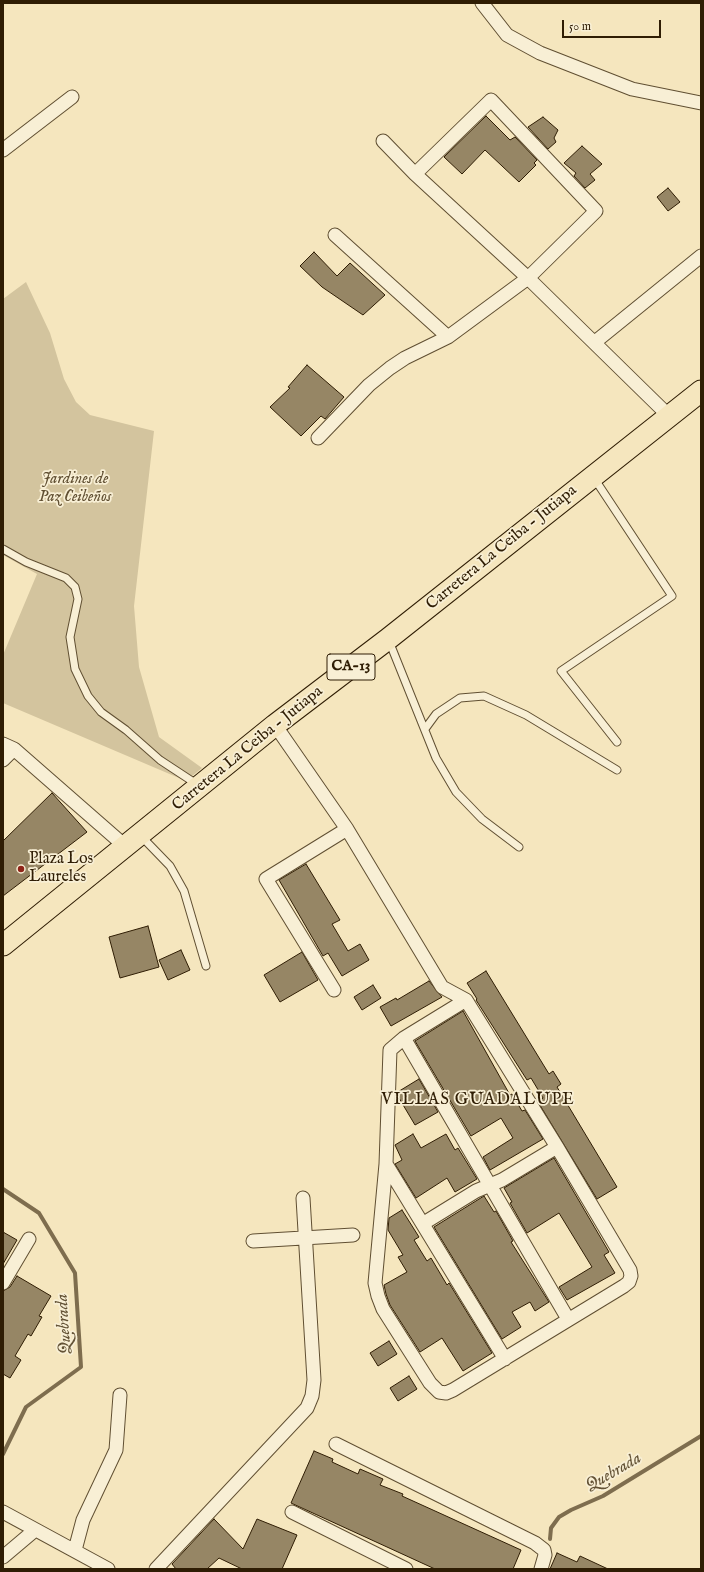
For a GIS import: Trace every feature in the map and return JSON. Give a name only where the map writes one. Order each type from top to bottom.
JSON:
[{"type":"main road","name":"Carretera La Ceiba - Jutiapa","points":[[3,945],[275,725],[388,639],[701,391]]},
{"type":"street","points":[[482,3],[507,35],[540,53],[632,89],[701,103]]},
{"type":"street","points":[[3,150],[72,97]]},
{"type":"street","points":[[318,438],[369,386],[390,368],[406,358],[448,337],[528,278],[596,212],[491,100],[415,174]]},
{"type":"street","points":[[383,141],[415,174],[595,342],[670,417]]},
{"type":"street","points":[[334,235],[448,337]]},
{"type":"street","points":[[595,342],[701,256]]},
{"type":"street","points":[[275,725],[347,829],[442,987],[466,1000],[628,1265],[631,1276],[629,1282],[624,1286],[453,1390],[439,1392],[430,1383],[383,1309],[375,1283],[386,1164],[390,1050],[404,1038],[466,1000]]},
{"type":"street","points":[[3,760],[8,746],[133,841]]},
{"type":"street","points":[[334,990],[266,879],[347,829]]},
{"type":"street","points":[[404,1038],[568,1319]]},
{"type":"street","points":[[424,1223],[476,1191],[502,1180],[557,1148]]},
{"type":"street","points":[[386,1164],[424,1223],[505,1358]]},
{"type":"street","points":[[156,1569],[307,1408],[312,1396],[314,1380],[303,1198]]},
{"type":"street","points":[[253,1241],[353,1235]]},
{"type":"street","points":[[3,1283],[29,1239]]},
{"type":"street","points":[[75,1550],[84,1520],[116,1450],[120,1395]]},
{"type":"street","points":[[336,1444],[536,1543],[544,1550],[545,1555],[541,1569]]},
{"type":"street","points":[[3,1512],[108,1569]]},
{"type":"street","points":[[292,1512],[406,1569]]},
{"type":"street","points":[[3,1557],[35,1530]]},
{"type":"lane","points":[[593,476],[672,596],[561,671],[617,742]]},
{"type":"lane","points":[[3,549],[26,562],[66,578],[75,587],[78,599],[70,637],[75,669],[88,696],[101,712],[126,730],[160,760],[200,786]]},
{"type":"lane","points":[[388,639],[436,758],[456,792],[482,819],[519,847]]},
{"type":"lane","points":[[425,729],[436,714],[460,698],[484,696],[526,714],[617,770]]},
{"type":"lane","points":[[133,841],[170,866],[184,891],[206,966]]},
{"type":"green space","name":"Jardines de Paz Ceibeños","points":[[26,282],[50,333],[64,379],[76,402],[90,415],[154,431],[134,606],[139,667],[159,737],[202,768],[186,781],[3,703],[3,655],[37,574],[3,555],[3,299]]},
{"type":"building","points":[[486,116],[510,140],[515,137],[537,160],[534,163],[536,165],[519,182],[485,150],[462,174],[444,157]]},
{"type":"building","points":[[543,117],[558,130],[554,138],[556,142],[548,149],[528,127]]},
{"type":"building","points":[[582,146],[602,164],[590,174],[595,180],[585,188],[574,176],[576,173],[564,163]]},
{"type":"building","points":[[668,188],[680,202],[668,211],[657,197]]},
{"type":"building","points":[[314,252],[337,276],[350,263],[385,295],[363,315],[322,287],[300,266]]},
{"type":"building","points":[[307,365],[344,397],[325,419],[321,416],[301,436],[270,407],[290,388],[288,387]]},
{"type":"building","name":"Plaza Los Laureles","points":[[52,793],[87,832],[3,896],[3,841]]},
{"type":"building","points":[[306,864],[340,920],[332,924],[348,951],[360,944],[369,960],[342,976],[328,953],[323,956],[279,880]]},
{"type":"building","points":[[148,926],[159,967],[120,978],[109,937]]},
{"type":"building","points":[[181,950],[190,970],[168,980],[159,960]]},
{"type":"building","points":[[302,952],[318,980],[280,1002],[264,975]]},
{"type":"building","points":[[486,971],[549,1074],[553,1071],[561,1084],[557,1087],[617,1187],[597,1199],[538,1102],[543,1098],[531,1078],[527,1080],[476,1000],[477,999],[467,983]]},
{"type":"building","points":[[429,981],[442,997],[391,1026],[380,1007],[396,998],[397,1000]]},
{"type":"building","points":[[373,985],[381,998],[362,1010],[354,997]]},
{"type":"building","points":[[463,1011],[510,1095],[512,1094],[522,1111],[525,1110],[543,1139],[490,1170],[483,1157],[513,1138],[501,1118],[471,1136],[415,1041]]},
{"type":"building","points":[[419,1079],[438,1112],[415,1125],[396,1093]]},
{"type":"building","points":[[413,1134],[421,1148],[446,1134],[455,1150],[458,1148],[477,1179],[455,1192],[447,1178],[416,1198],[395,1164],[402,1160],[395,1145]]},
{"type":"building","points":[[554,1158],[609,1252],[604,1255],[615,1273],[567,1300],[559,1287],[592,1267],[559,1213],[527,1233],[510,1203],[512,1202],[504,1188]]},
{"type":"building","points":[[484,1196],[494,1212],[496,1211],[513,1241],[511,1242],[549,1302],[535,1311],[530,1302],[512,1312],[521,1327],[502,1339],[434,1227]]},
{"type":"building","points":[[402,1210],[419,1237],[414,1240],[427,1261],[431,1258],[447,1285],[449,1283],[492,1353],[463,1371],[442,1338],[420,1352],[390,1305],[384,1285],[407,1272],[398,1257],[403,1255],[388,1230],[389,1218]]},
{"type":"building","points":[[3,1232],[17,1240],[3,1264]]},
{"type":"building","points":[[17,1276],[51,1296],[39,1316],[42,1317],[31,1336],[28,1334],[15,1356],[21,1360],[10,1378],[3,1374],[3,1291],[10,1287]]},
{"type":"building","points":[[389,1341],[397,1354],[378,1366],[370,1353]]},
{"type":"building","points":[[409,1376],[417,1389],[398,1401],[390,1388]]},
{"type":"building","points":[[314,1451],[333,1459],[332,1462],[358,1474],[360,1469],[383,1479],[380,1485],[403,1494],[402,1496],[521,1550],[513,1569],[435,1569],[291,1503]]},
{"type":"building","points":[[214,1519],[243,1549],[257,1519],[297,1535],[282,1569],[242,1569],[219,1558],[207,1569],[176,1569],[172,1564]]},
{"type":"building","points":[[557,1553],[577,1562],[580,1556],[608,1569],[550,1569]]},
{"type":"waterway","name":"Quebrada","points":[[3,1189],[39,1213],[75,1273],[81,1367],[26,1407],[3,1454]]},
{"type":"waterway","name":"Quebrada","points":[[550,1539],[551,1528],[559,1517],[603,1496],[701,1436]]},
{"type":"place","name":"Plaza Los Laureles","points":[[21,869]]},
{"type":"district","name":"VILLAS GUADALUPE","points":[[478,1101]]}]
